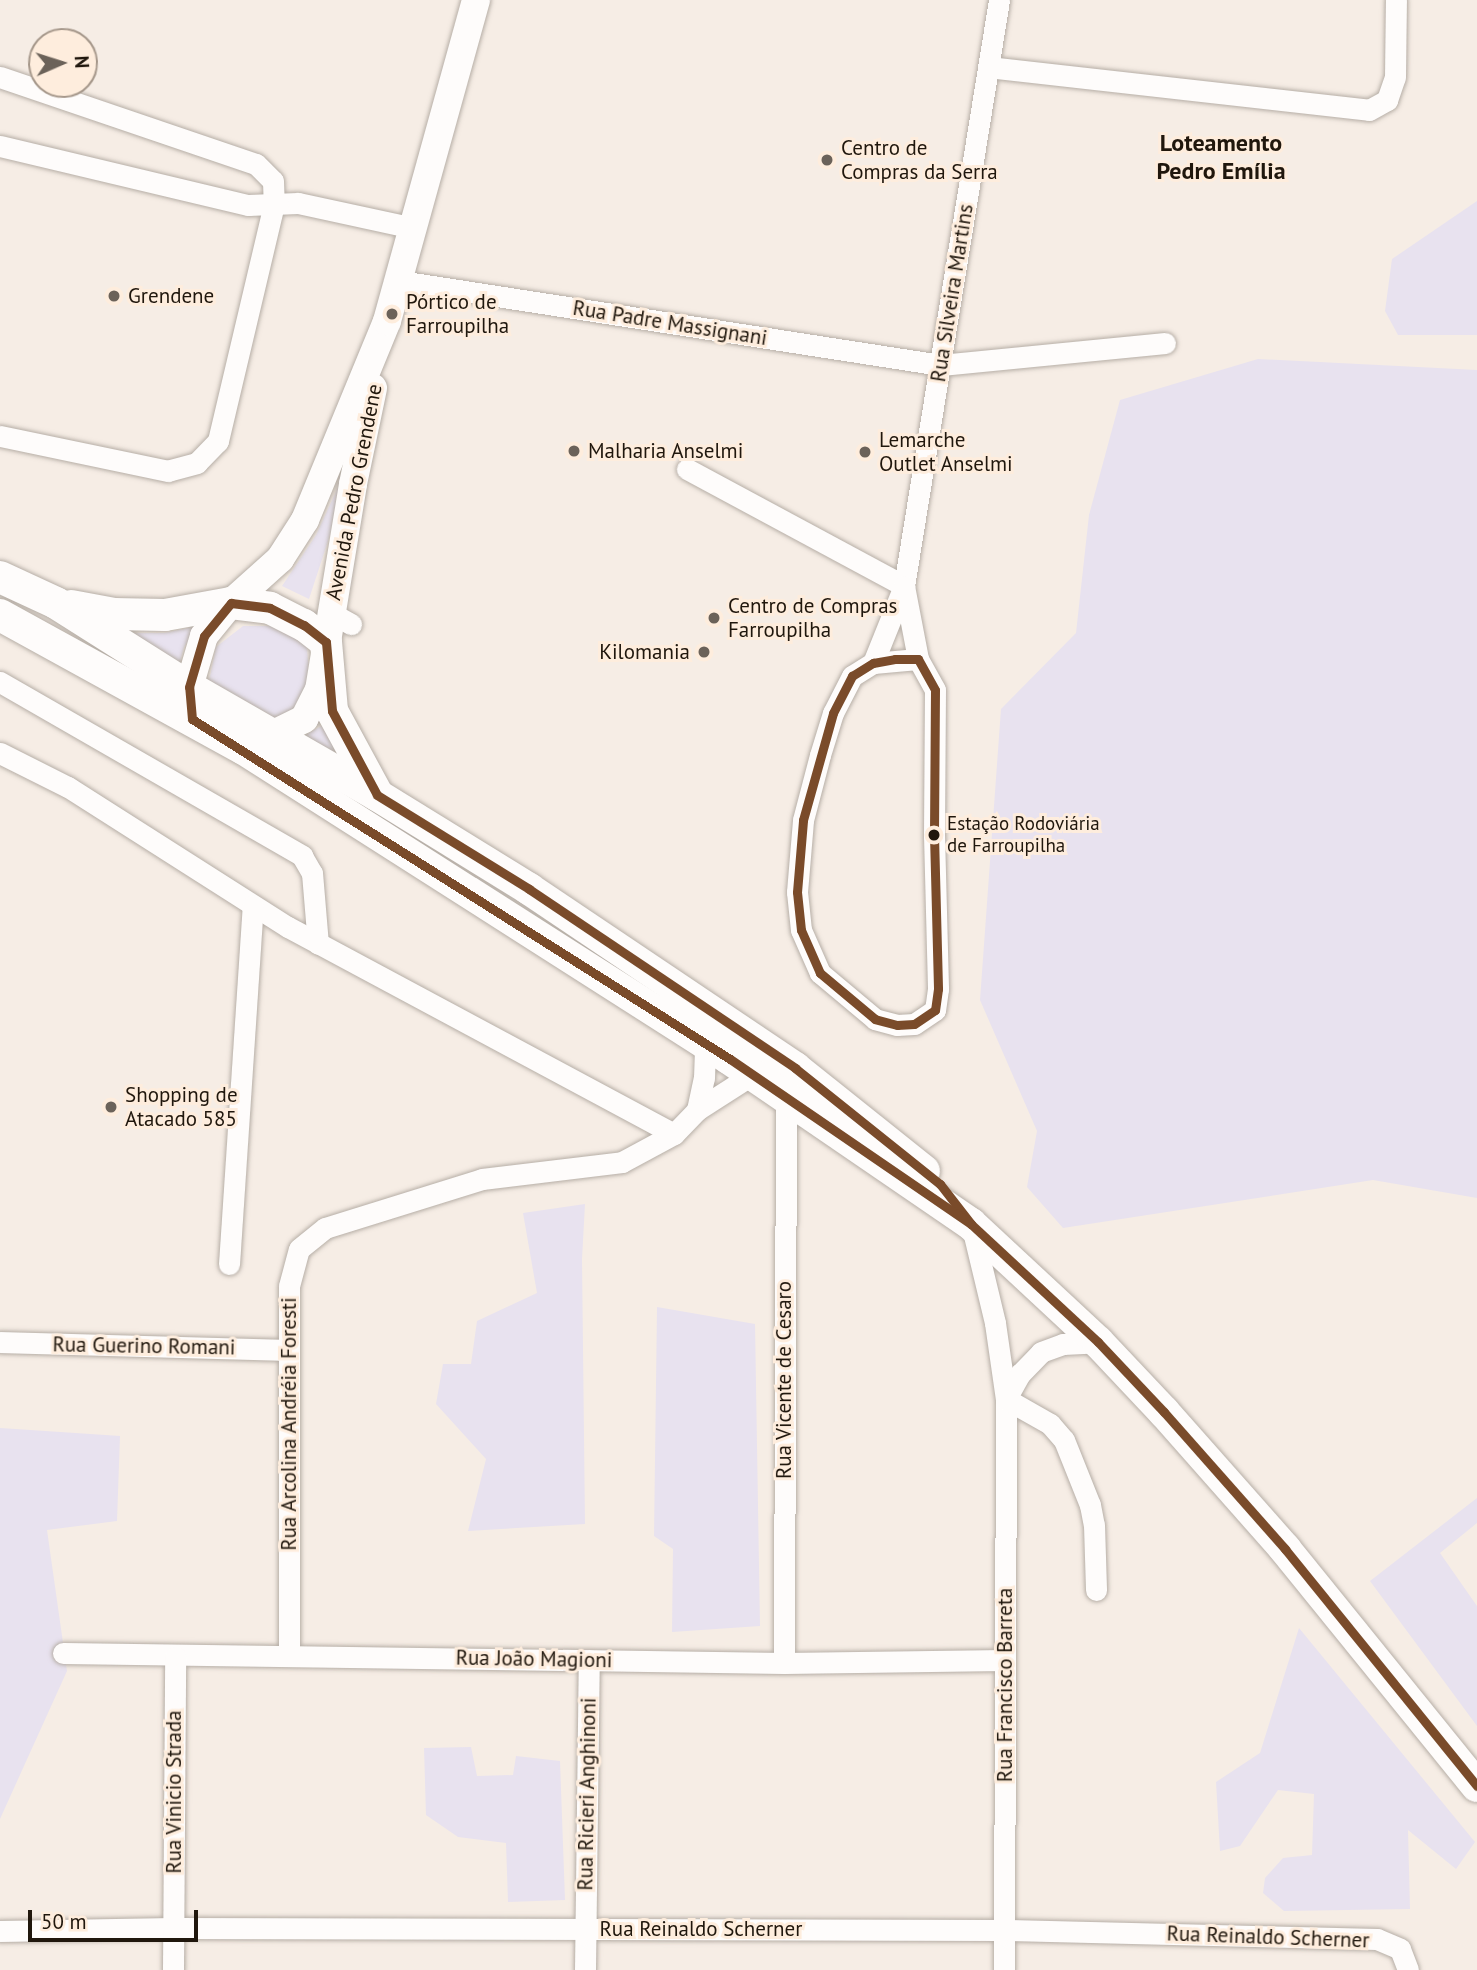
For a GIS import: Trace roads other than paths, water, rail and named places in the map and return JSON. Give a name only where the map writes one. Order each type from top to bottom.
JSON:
[{"type":"highway","points":[[0,577],[56,603],[189,687],[257,742],[753,1074],[971,1224],[1098,1342],[1285,1549],[1477,1786]]},
{"type":"highway","points":[[56,603],[114,614],[165,615],[231,603],[270,608],[304,625],[336,626],[332,711],[377,795]]},
{"type":"highway","points":[[0,615],[192,719],[257,742],[377,795],[529,888],[795,1068],[940,1184],[971,1224]]},
{"type":"main road","name":"Avenida Pedro Grendene","points":[[192,719],[189,687],[204,636],[231,603],[281,559],[305,520],[387,321],[476,0]]},
{"type":"main road","name":"Avenida Pedro Grendene","points":[[257,742],[304,719],[319,690],[336,626],[387,321]]},
{"type":"street","name":"Rua Silveira Martins","points":[[904,586],[999,0]]},
{"type":"street","points":[[988,67],[1369,110],[1387,100],[1395,77],[1396,0]]},
{"type":"street","points":[[0,77],[256,164],[273,181],[274,204],[218,441],[197,463],[168,471],[0,436]]},
{"type":"street","points":[[0,146],[248,205],[298,203],[414,228]]},
{"type":"street","name":"Rua Padre Massignani","points":[[400,281],[941,365],[1164,343]]},
{"type":"street","points":[[687,469],[904,586]]},
{"type":"street","points":[[904,586],[918,659],[935,690],[937,989],[935,1010],[914,1024],[897,1025],[875,1019],[820,973],[801,930],[797,892],[803,820],[833,713],[852,676],[873,663],[918,659]]},
{"type":"street","points":[[873,663],[904,586]]},
{"type":"street","points":[[0,682],[302,856],[312,873],[318,944]]},
{"type":"street","points":[[0,753],[68,787],[253,906],[318,944],[674,1134]]},
{"type":"street","points":[[229,1264],[253,906]]},
{"type":"street","points":[[697,1110],[704,1078],[705,1042]]},
{"type":"street","name":"Rua Arcolina Andréia Foresti","points":[[289,1654],[289,1286],[299,1249],[325,1228],[482,1179],[622,1162],[674,1134],[697,1110],[753,1074]]},
{"type":"street","name":"Rua Vicente de Cesaro","points":[[784,1663],[786,1097]]},
{"type":"street","name":"Rua Francisco Barreta","points":[[971,1224],[988,1288],[1006,1399],[1004,1970]]},
{"type":"street","name":"Rua Guerino Romani","points":[[0,1342],[288,1350]]},
{"type":"street","points":[[1096,1590],[1090,1505],[1064,1440],[1050,1424],[1006,1399],[1020,1374],[1041,1352],[1063,1344],[1098,1342]]},
{"type":"street","name":"Rua João Magioni","points":[[63,1653],[175,1657],[289,1654],[784,1663],[1005,1660]]},
{"type":"street","name":"Rua Vinicio Strada","points":[[173,1970],[175,1657]]},
{"type":"street","name":"Rua Ricieri Anghinoni","points":[[585,1970],[589,1660]]},
{"type":"street","name":"Rua Reinaldo Scherner","points":[[0,1931],[173,1928],[1004,1930],[1377,1939],[1400,1949],[1408,1970]]},
{"type":"place","name":"Centro de Compras da Serra","points":[[827,160]]},
{"type":"place","name":"Grendene","points":[[114,296]]},
{"type":"place","name":"Pórtico de Farroupilha","points":[[392,314]]},
{"type":"place","name":"Malharia Anselmi","points":[[574,451]]},
{"type":"place","name":"Lemarche Outlet Anselmi","points":[[865,452]]},
{"type":"place","name":"Centro de Compras Farroupilha","points":[[714,618]]},
{"type":"place","name":"Kilomania","points":[[704,652]]},
{"type":"place","name":"Estação Rodoviária de Farroupilha","points":[[934,835]]},
{"type":"place","name":"Shopping de Atacado 585","points":[[111,1107]]},
{"type":"district","name":"Loteamento Pedro Emília","points":[[1221,157]]}]
